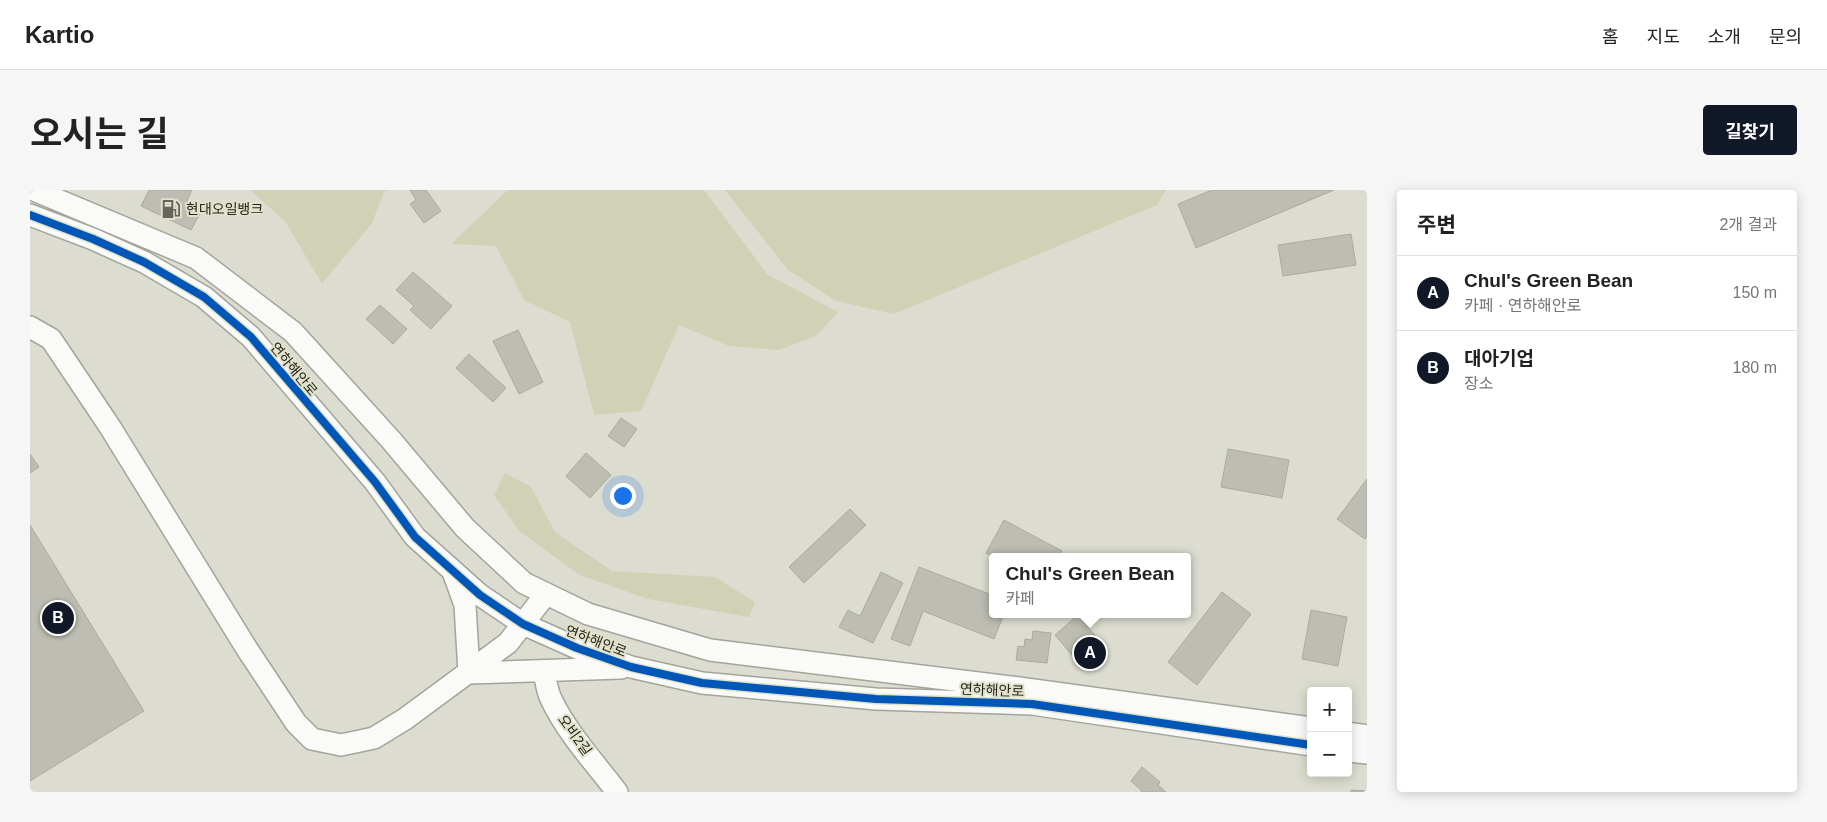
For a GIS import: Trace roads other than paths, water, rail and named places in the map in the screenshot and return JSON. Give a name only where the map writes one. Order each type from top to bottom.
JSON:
[{"type":"street","name":"연하해안로","points":[[34,190],[196,258],[293,332],[391,440],[465,528],[524,583],[588,614],[710,650],[1029,689],[1307,727]]},
{"type":"street","name":"연하해안로","points":[[30,215],[93,239],[144,262],[204,297],[251,337],[376,482],[415,537],[480,595],[523,624],[577,648],[631,667],[702,683],[783,692],[876,699],[1032,704],[1307,744]]},
{"type":"street","points":[[30,328],[52,339],[110,427],[247,649],[296,723],[312,739],[341,746],[374,738],[469,673],[508,643],[546,594]]},
{"type":"street","points":[[452,570],[465,605],[469,673]]},
{"type":"street","points":[[469,673],[631,667]]},
{"type":"street","name":"오비2길","points":[[544,671],[547,689],[552,701],[568,728],[617,792]]},
{"type":"street","points":[[1352,734],[1367,736]]},
{"type":"street","points":[[1352,751],[1367,753]]},
{"type":"place","name":"현대오일뱅크","points":[[171,209]]},
{"type":"place","name":"대아기업","points":[[58,618]]},
{"type":"place","name":"Chul's Green Bean","points":[[1090,653]]}]
